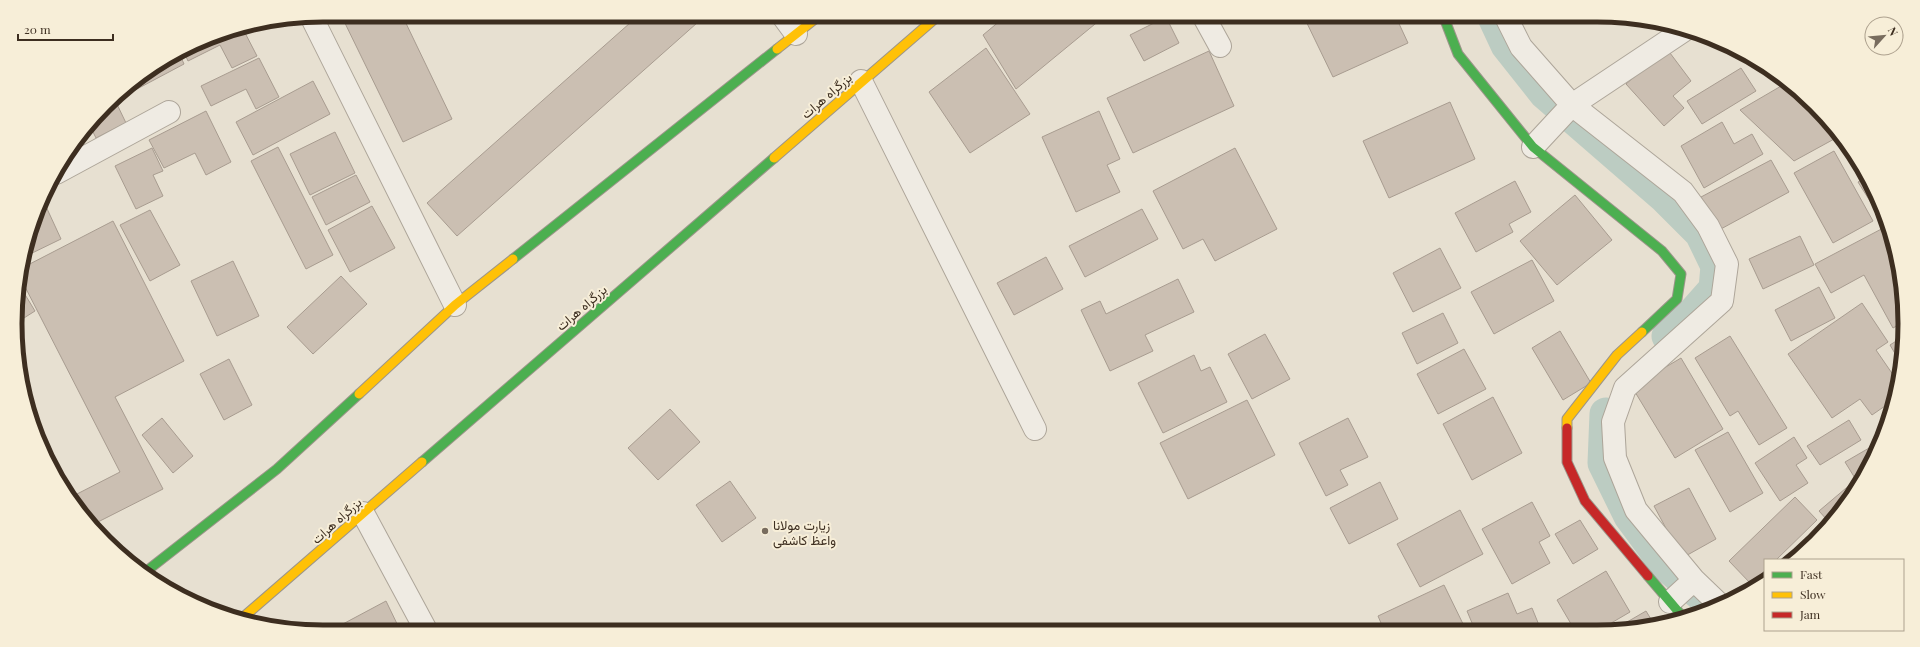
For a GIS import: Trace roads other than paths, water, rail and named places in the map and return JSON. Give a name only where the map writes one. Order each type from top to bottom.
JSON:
[{"type":"main road","points":[[150,570],[277,469],[455,305],[811,22]]},
{"type":"main road","name":"بزرگراه هرات","points":[[246,615],[931,22]]},
{"type":"main road","points":[[1446,22],[1458,54],[1533,148],[1662,251],[1681,274],[1677,299],[1617,355],[1567,419],[1567,462],[1585,501],[1676,609]]},
{"type":"street","points":[[787,22],[796,34]]},
{"type":"street","points":[[1207,22],[1220,46]]},
{"type":"street","points":[[1508,22],[1521,47],[1572,105],[1683,192],[1708,226],[1727,264],[1722,301],[1625,388],[1613,422],[1615,458],[1636,510],[1694,580],[1715,601]]},
{"type":"street","points":[[313,23],[455,305]]},
{"type":"street","points":[[1533,148],[1572,105],[1679,33]]},
{"type":"street","points":[[861,81],[1034,429]]},
{"type":"street","points":[[65,168],[168,112]]},
{"type":"street","points":[[363,513],[423,625]]},
{"type":"street","points":[[1676,609],[1694,580]]},
{"type":"waterway","points":[[1496,22],[1507,45],[1545,93],[1665,197],[1701,233],[1717,266],[1715,289],[1692,315],[1668,336]]},
{"type":"waterway","points":[[1606,414],[1604,463],[1630,516],[1667,566],[1705,598]]},
{"type":"place","name":"زیارت مولانا واعظ کاشفی","points":[[765,531]]}]
